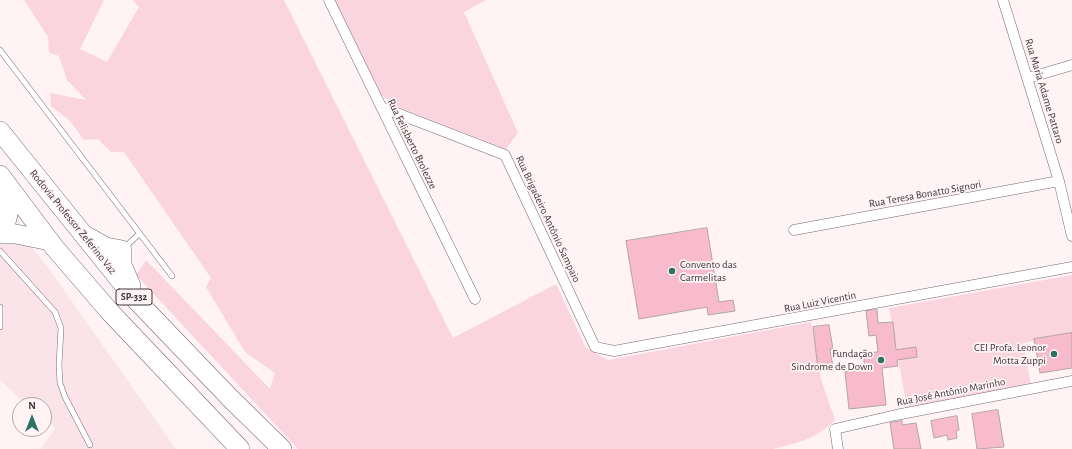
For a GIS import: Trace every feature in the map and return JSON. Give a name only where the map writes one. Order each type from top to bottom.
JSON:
[{"type":"highway","name":"Rodovia Professor Zeferino Vaz","points":[[0,131],[136,300],[231,400],[282,449]]},
{"type":"highway","points":[[1,241],[8,214],[2,178]]},
{"type":"highway","name":"SP-332","points":[[2,178],[50,241],[110,312],[240,449]]},
{"type":"highway","points":[[79,231],[106,247],[122,250],[122,265],[136,300]]},
{"type":"highway","points":[[1,241],[16,234],[50,241]]},
{"type":"street","name":"Rua Felisberto Brolezze","points":[[329,0],[475,299]]},
{"type":"street","name":"Rua Maria Adame Pattaro","points":[[1003,0],[1059,181],[1072,236]]},
{"type":"street","points":[[1028,78],[1072,65]]},
{"type":"street","name":"Rua Brigadeiro Antônio Sampaio","points":[[381,107],[505,154],[585,327]]},
{"type":"street","name":"Rua Teresa Bonatto Signori","points":[[794,230],[1059,181]]},
{"type":"street","name":"Rua Luiz Vicentin","points":[[585,327],[595,347],[614,351],[1072,267]]},
{"type":"street","name":"Rua José Antônio Marinho","points":[[838,449],[835,429],[896,414],[1072,381]]},
{"type":"lane","points":[[0,50],[172,276]]},
{"type":"lane","points":[[122,250],[139,234]]},
{"type":"lane","points":[[1,241],[55,312],[61,328],[59,365],[60,383],[65,397],[90,445]]},
{"type":"lane","points":[[0,307],[0,327]]},
{"type":"shaded area","points":[[24,0],[104,0],[80,49],[107,62],[139,7],[133,0],[284,0],[453,338],[556,284],[586,348],[608,360],[811,322],[821,379],[835,420],[828,427],[813,436],[799,442],[773,449],[298,449],[136,275],[146,260],[270,389],[275,373],[245,352],[206,287],[211,278],[124,152],[111,152],[98,139],[84,140],[70,121],[51,106],[50,93],[86,100],[67,80],[59,56],[49,53],[48,37]]},
{"type":"shaded area","points":[[334,0],[486,0],[464,12],[518,133],[506,149],[398,107],[379,93]]},
{"type":"shaded area","points":[[0,209],[47,266],[176,449],[41,449],[49,437],[52,437],[52,432],[55,428],[52,426],[52,397],[18,397],[0,380]]},
{"type":"shaded area","points":[[1072,275],[1072,334],[1023,343],[1031,385],[907,407],[889,308]]},
{"type":"building","name":"Convento das Carmelitas","points":[[707,228],[719,302],[733,300],[735,311],[708,315],[707,307],[639,319],[626,241]]},
{"type":"building","name":"Fundação Sindrome de Down","points":[[877,310],[878,323],[893,322],[896,350],[916,347],[917,357],[897,360],[898,366],[882,368],[886,405],[849,409],[845,372],[865,369],[863,353],[878,352],[876,335],[869,336],[866,311]]},
{"type":"building","points":[[829,325],[833,349],[830,349],[833,367],[818,369],[813,327]]},
{"type":"building","name":"CEI Profa. Leonor Motta Zuppi","points":[[1072,333],[1072,368],[1040,373],[1034,339]]},
{"type":"building","points":[[998,410],[1004,447],[977,449],[972,414]]},
{"type":"building","points":[[957,416],[959,430],[956,431],[957,438],[948,440],[947,435],[934,438],[931,421]]},
{"type":"building","points":[[902,421],[902,425],[916,423],[921,449],[894,449],[890,423]]},
{"type":"place","name":"Convento das Carmelitas","points":[[672,271]]},
{"type":"place","name":"CEI Profa. Leonor Motta Zuppi","points":[[1054,354]]},
{"type":"place","name":"Fundação Sindrome de Down","points":[[881,360]]}]
